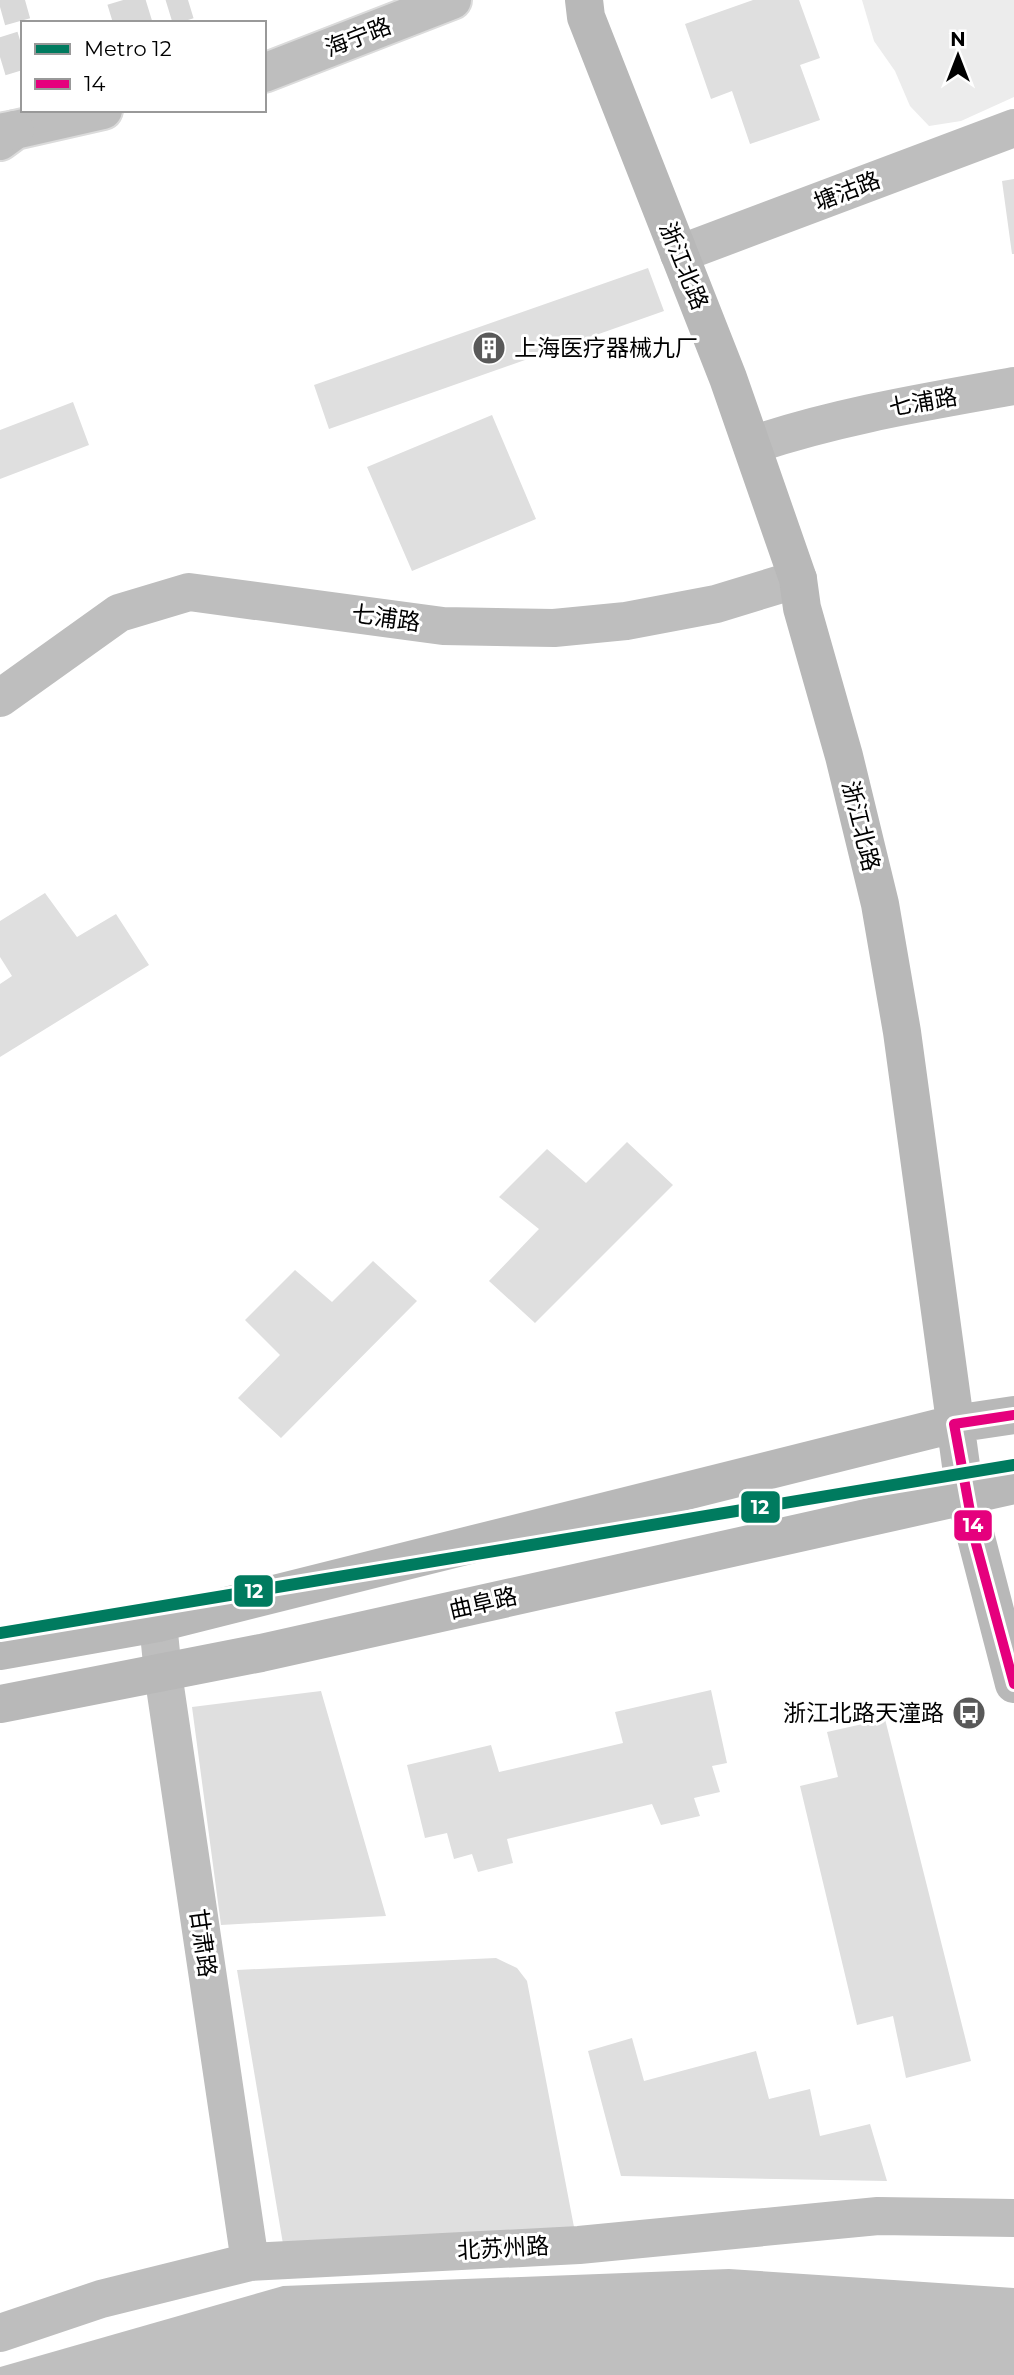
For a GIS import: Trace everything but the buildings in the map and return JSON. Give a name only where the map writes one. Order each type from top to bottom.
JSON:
[{"type":"main road","name":"浙江北路","points":[[584,0],[586,17],[752,445],[798,579],[802,608],[867,845],[892,963],[965,1494],[1014,1684]]},
{"type":"main road","points":[[0,1651],[158,1623],[954,1424],[1014,1415]]},
{"type":"main road","name":"曲阜路","points":[[0,1704],[163,1673],[1014,1485]]},
{"type":"street","name":"海宁路","points":[[266,73],[452,0]]},
{"type":"street","points":[[5,134],[95,112]]},
{"type":"street","name":"塘沽路","points":[[679,254],[1014,128]]},
{"type":"street","name":"七浦路","points":[[752,445],[808,426],[866,412],[1014,386]]},
{"type":"street","name":"七浦路","points":[[0,698],[119,613],[189,592],[443,626],[542,628],[626,621],[716,604],[798,579]]},
{"type":"street","name":"甘肃路","points":[[158,1623],[163,1673],[250,2262]]},
{"type":"street","name":"北苏州路","points":[[0,2333],[101,2299],[250,2262],[604,2243],[878,2216],[1014,2218]]},
{"type":"shaded area","points":[[862,0],[1014,0],[1014,97],[961,121],[929,126],[910,106],[895,71],[874,41]]},
{"type":"shaded area","points":[[729,2269],[1014,2288],[1014,2375],[0,2375],[0,2367],[283,2286]]},
{"type":"tunnel","points":[[0,7],[25,0]]},
{"type":"tunnel","points":[[120,21],[188,0]]},
{"type":"tunnel","points":[[0,57],[21,51]]},
{"type":"metro line","name":"12","points":[[0,1633],[1014,1465]]},
{"type":"transit line","name":"14","points":[[1014,1415],[954,1424],[976,1544],[1014,1684]]},
{"type":"place","name":"上海医疗器械九厂","points":[[489,348]]},
{"type":"place","name":"浙江北路天潼路","points":[[969,1713]]}]
